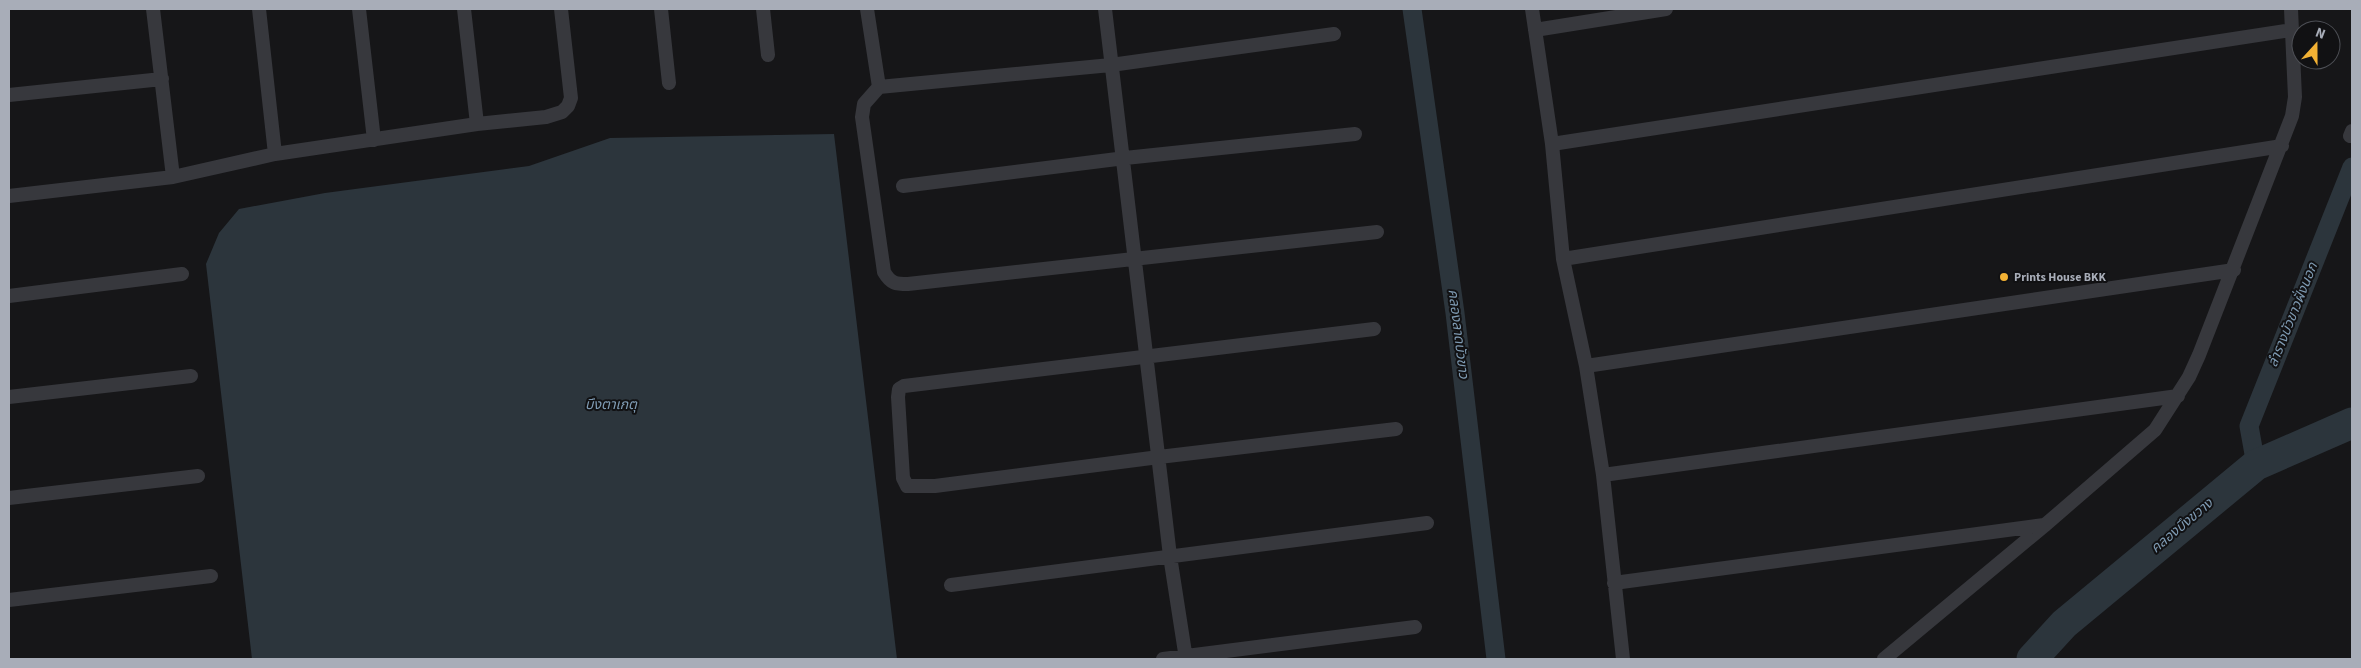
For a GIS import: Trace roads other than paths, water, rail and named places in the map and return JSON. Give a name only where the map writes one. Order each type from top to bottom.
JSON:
[{"type":"street","points":[[154,9],[173,177]]},
{"type":"street","points":[[259,9],[275,154]]},
{"type":"street","points":[[359,9],[374,140]]},
{"type":"street","points":[[464,9],[477,124]]},
{"type":"street","points":[[9,196],[173,177],[275,154],[477,124],[546,117],[562,112],[568,106],[570,88],[561,9]]},
{"type":"street","points":[[661,9],[669,83]]},
{"type":"street","points":[[763,9],[768,54]]},
{"type":"street","points":[[867,9],[879,87]]},
{"type":"street","points":[[1106,9],[1111,65],[1137,258],[1170,556],[1185,658]]},
{"type":"street","points":[[1532,9],[1552,144],[1563,259],[1586,366],[1603,475],[1623,659]]},
{"type":"street","points":[[1535,30],[1666,9]]},
{"type":"street","points":[[1552,144],[2291,30]]},
{"type":"street","points":[[1334,34],[1111,65],[879,87],[864,104],[862,117],[884,272],[889,281],[895,284],[908,284],[1377,232]]},
{"type":"street","points":[[1884,659],[2045,525],[2155,430],[2193,370],[2282,146],[2292,116],[2295,97],[2293,70]]},
{"type":"street","points":[[9,95],[162,78]]},
{"type":"street","points":[[903,186],[1125,158],[1355,134]]},
{"type":"street","points":[[1563,259],[2282,146]]},
{"type":"street","points":[[1586,366],[2234,270]]},
{"type":"street","points":[[9,296],[182,274]]},
{"type":"street","points":[[1374,329],[904,386],[899,390],[898,396],[903,478],[907,486],[926,487],[1396,429]]},
{"type":"street","points":[[9,398],[191,376]]},
{"type":"street","points":[[1603,475],[2178,396]]},
{"type":"street","points":[[9,498],[198,476]]},
{"type":"street","points":[[951,585],[1426,523]]},
{"type":"street","points":[[1614,583],[2045,525]]},
{"type":"street","points":[[9,600],[211,576]]},
{"type":"street","points":[[1163,659],[1185,658],[1415,627]]},
{"type":"water","name":"บึงตาเกตุ","points":[[834,134],[897,659],[252,659],[206,264],[219,233],[239,209],[325,193],[529,166],[610,138]]},
{"type":"waterway","name":"คลองลาดบัวขาว","points":[[1412,9],[1455,313],[1496,659]]},
{"type":"waterway","name":"ลำรางบัวขาวฝั่งนอก","points":[[2256,465],[2249,426],[2352,167]]},
{"type":"waterway","name":"คลองบึงขวาง","points":[[2032,659],[2064,624],[2256,465],[2352,423]]},
{"type":"place","name":"Prints House BKK","points":[[2004,277]]}]
